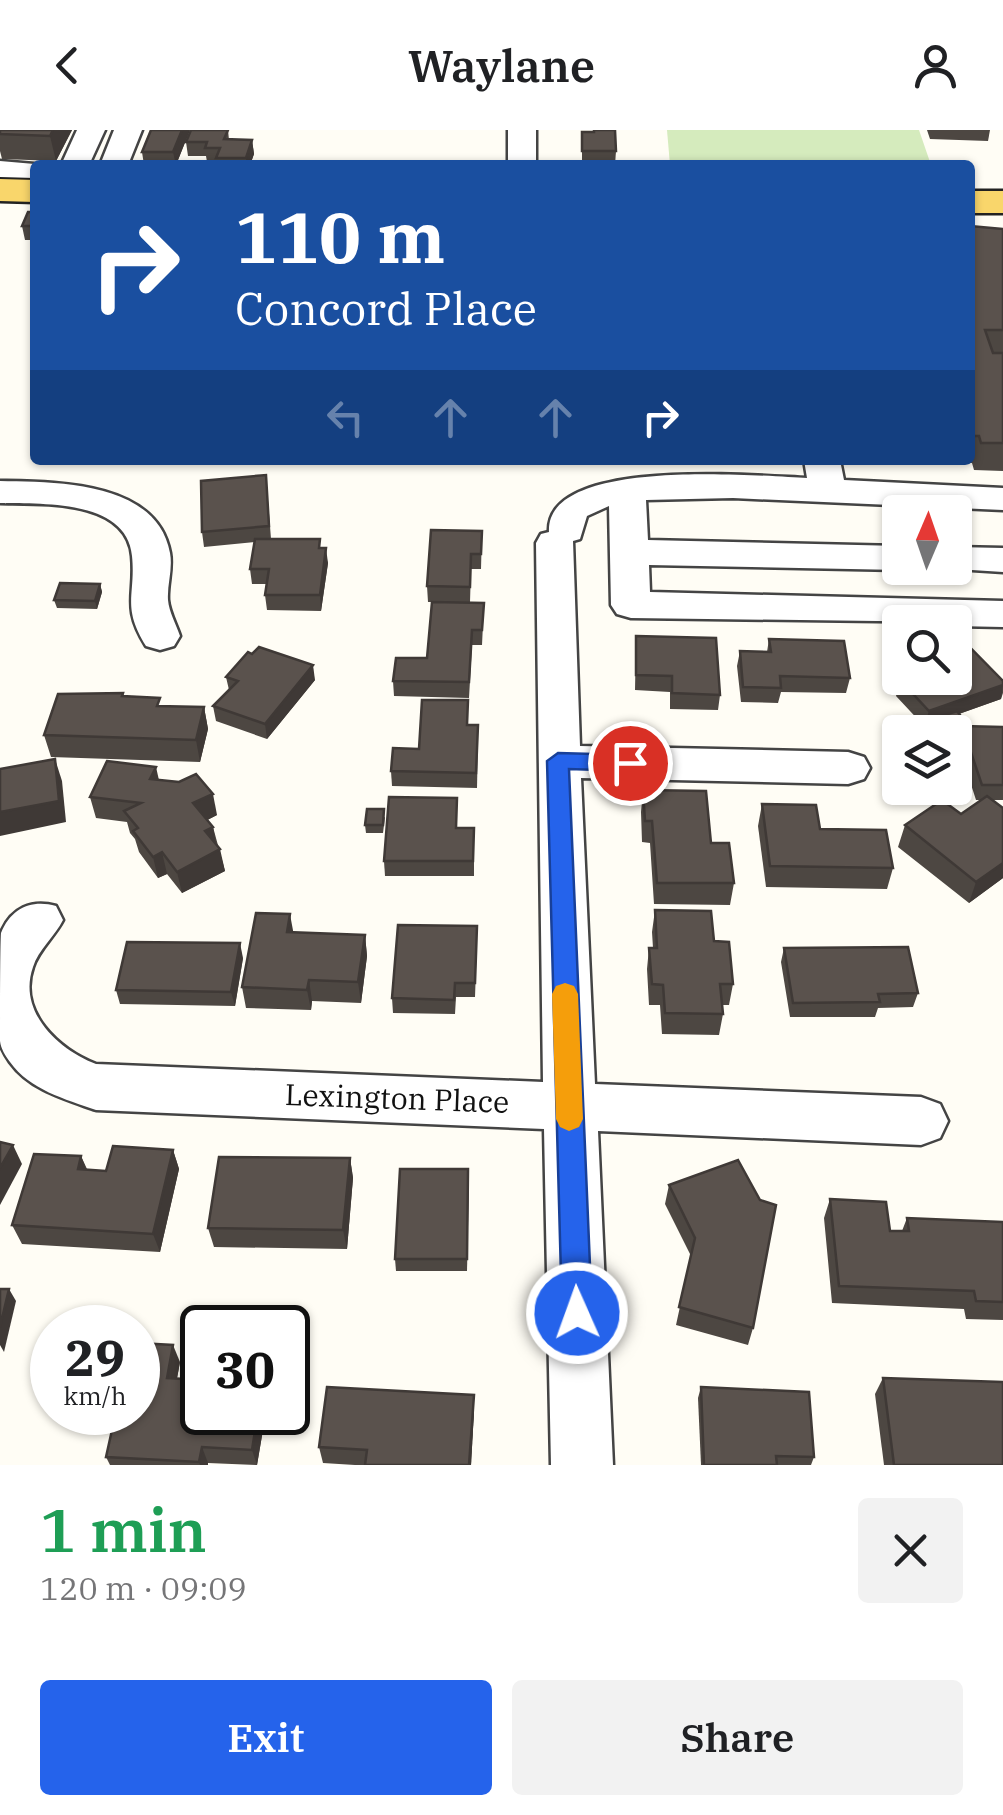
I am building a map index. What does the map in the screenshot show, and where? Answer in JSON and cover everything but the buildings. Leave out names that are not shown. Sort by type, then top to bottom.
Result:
[{"type":"main road","points":[[975,202],[1003,202]]},
{"type":"street","points":[[77,160],[91,130]]},
{"type":"street","points":[[116,160],[128,130]]},
{"type":"street","points":[[522,130],[522,160]]},
{"type":"street","points":[[582,1465],[558,761],[570,525],[585,465]]},
{"type":"street","points":[[570,525],[668,474],[824,475],[1003,499]]},
{"type":"street","points":[[0,492],[83,497],[106,504],[134,522],[151,549],[148,604],[160,636]]},
{"type":"street","points":[[627,492],[630,605],[1003,614]]},
{"type":"street","points":[[629,552],[882,558]]},
{"type":"street","points":[[972,559],[1003,560]]},
{"type":"street","points":[[558,761],[848,768]]},
{"type":"street","name":"Lexington Place","points":[[39,920],[10,960],[4,980],[16,1033],[38,1059],[67,1078],[114,1088],[921,1121]]},
{"type":"green space","points":[[667,130],[919,130],[929,160],[670,160]]},
{"type":"slow traffic","points":[[565,994],[569,1119]]},
{"type":"route","points":[[577,1313],[558,761],[630,763]]}]
